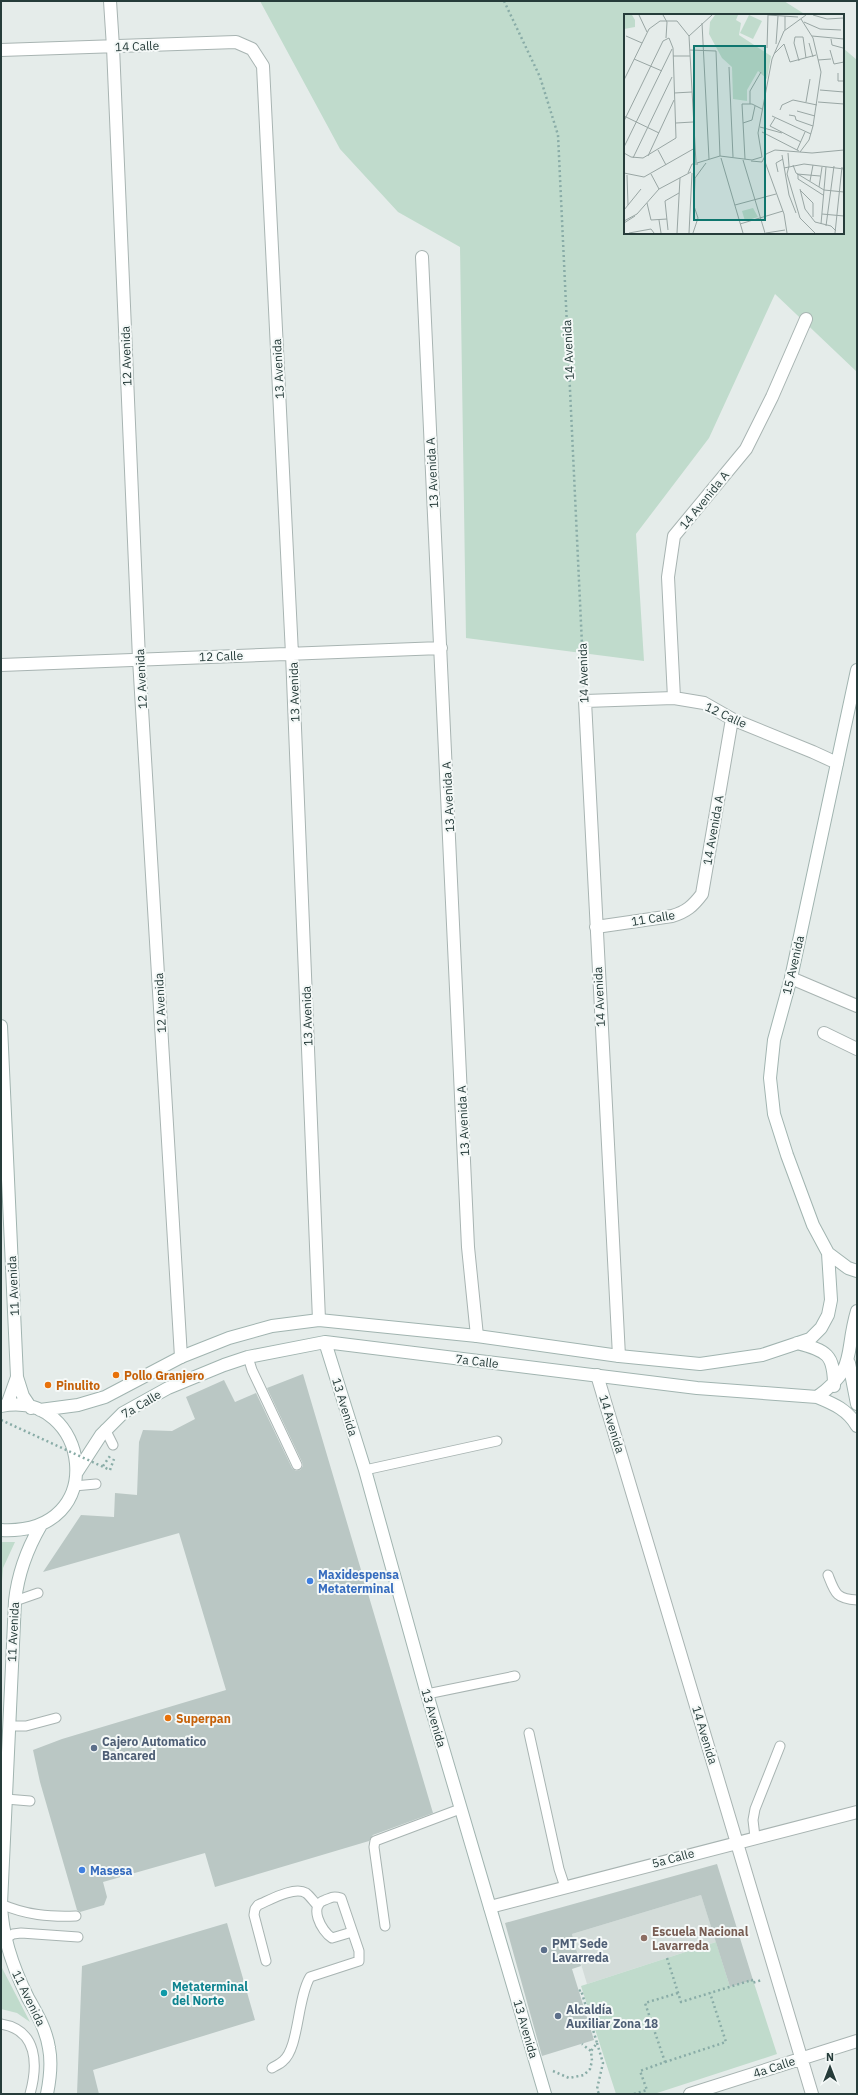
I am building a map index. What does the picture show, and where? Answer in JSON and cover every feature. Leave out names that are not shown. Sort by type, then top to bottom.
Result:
[{"type":"street","name":"12 Avenida","points":[[110,1],[139,659],[181,1357]]},
{"type":"street","name":"14 Calle","points":[[1,50],[236,42],[252,49],[263,66]]},
{"type":"street","name":"13 Avenida","points":[[263,66],[292,654],[319,1320]]},
{"type":"street","name":"13 Avenida A","points":[[422,257],[468,1247],[477,1336]]},
{"type":"street","name":"14 Avenida A","points":[[674,698],[668,577],[674,536],[746,449],[772,397],[806,319]]},
{"type":"street","name":"12 Calle","points":[[1,665],[441,648]]},
{"type":"street","name":"15 Avenida","points":[[828,1254],[805,1204],[787,1155],[774,1114],[770,1078],[774,1040],[791,978],[857,670]]},
{"type":"street","name":"12 Calle","points":[[585,701],[674,698],[704,703],[732,719],[837,763]]},
{"type":"street","name":"14 Avenida","points":[[585,701],[619,1356]]},
{"type":"street","name":"14 Avenida A","points":[[702,894],[732,719]]},
{"type":"street","name":"11 Calle","points":[[596,927],[677,915],[692,907],[702,894]]},
{"type":"street","points":[[791,978],[857,1006]]},
{"type":"street","name":"11 Avenida","points":[[1,1026],[6,1233],[17,1377],[23,1396],[35,1409]]},
{"type":"street","points":[[824,1032],[857,1050]]},
{"type":"street","name":"7a Calle","points":[[35,1409],[78,1405],[105,1397],[181,1357],[251,1331],[319,1320],[477,1336],[619,1356],[700,1364],[762,1355],[810,1338],[821,1328],[828,1315],[831,1300],[828,1254]]},
{"type":"street","points":[[828,1254],[848,1268],[857,1271]]},
{"type":"street","points":[[857,1311],[853,1325],[849,1363],[857,1404]]},
{"type":"street","name":"13 Avenida","points":[[325,1342],[365,1470],[460,1809],[545,2094]]},
{"type":"street","name":"7a Calle","points":[[77,1472],[105,1430],[123,1412],[168,1388],[224,1365],[248,1357],[325,1342],[734,1392],[817,1397]]},
{"type":"street","points":[[797,1343],[816,1348],[827,1356],[834,1368],[834,1386]]},
{"type":"street","points":[[817,1397],[834,1386],[842,1377],[849,1363]]},
{"type":"street","name":"14 Avenida","points":[[597,1375],[812,2094]]},
{"type":"street","name":"11 Avenida","points":[[4,1405],[17,1377]]},
{"type":"street","points":[[817,1397],[843,1410],[852,1417],[857,1426]]},
{"type":"street","points":[[1,1530],[20,1531],[41,1525],[57,1514],[69,1499],[77,1472],[75,1453],[68,1435],[56,1421],[35,1409],[18,1405],[4,1405]]},
{"type":"street","name":"11 Avenida","points":[[41,1525],[22,1564],[14,1601],[1,1923],[15,1970],[37,2013],[47,2037],[50,2050],[47,2094]]},
{"type":"street","name":"5a Calle","points":[[490,1906],[737,1841],[857,1812]]},
{"type":"street","name":"4a Calle","points":[[690,2094],[857,2040]]},
{"type":"lane","points":[[248,1357],[254,1376],[297,1465]]},
{"type":"lane","points":[[105,1430],[113,1445]]},
{"type":"lane","points":[[365,1470],[498,1441]]},
{"type":"lane","points":[[74,1486],[96,1484]]},
{"type":"lane","points":[[828,1575],[836,1594],[840,1598],[857,1600]]},
{"type":"lane","points":[[14,1601],[38,1593]]},
{"type":"lane","points":[[427,1694],[515,1676]]},
{"type":"lane","points":[[9,1726],[26,1726],[56,1718]]},
{"type":"lane","points":[[529,1733],[559,1869],[566,1887]]},
{"type":"lane","points":[[755,1837],[753,1820],[755,1810],[780,1746]]},
{"type":"lane","points":[[6,1799],[30,1801]]},
{"type":"lane","points":[[385,1926],[374,1847],[375,1841],[460,1809]]},
{"type":"lane","points":[[266,1961],[254,1915],[255,1909],[258,1905],[291,1892],[300,1891],[306,1894],[317,1905],[317,1912],[325,1933],[332,1938],[352,1932]]},
{"type":"lane","points":[[272,2068],[284,2061],[291,2050],[303,1993],[310,1977],[359,1961],[359,1951],[341,1898],[335,1896],[319,1902],[317,1905]]},
{"type":"lane","points":[[1,1904],[22,1912],[48,1917],[76,1916]]},
{"type":"lane","points":[[5,1939],[13,1934],[20,1933],[78,1937]]},
{"type":"lane","points":[[1,2024],[15,2028],[22,2033],[29,2041],[34,2052],[35,2066],[31,2094]]},
{"type":"lane","points":[[31,2094],[49,2082]]},
{"type":"path","name":"14 Avenida","points":[[504,1],[540,77],[558,135],[585,701]]},
{"type":"path","points":[[1,1420],[110,1470],[115,1459],[110,1456],[103,1466]]},
{"type":"path","points":[[666,1958],[681,2002],[752,1980],[752,1983],[762,1980]]},
{"type":"path","points":[[579,1991],[581,1990],[603,2063],[597,2089],[599,2094]]},
{"type":"path","points":[[665,2062],[645,2003],[678,1993]]},
{"type":"path","points":[[634,2094],[647,2090],[640,2071],[726,2042],[710,1993]]},
{"type":"path","points":[[550,2072],[555,2070],[569,2078],[584,2075],[590,2069],[592,2061],[591,2052],[597,2043]]},
{"type":"path","points":[[582,2044],[591,2052]]},
{"type":"shaded area","name":"Escuela Nacional Lavarreda","points":[[701,1895],[716,1942],[587,1984],[572,1934]]},
{"type":"green space","points":[[260,1],[784,1],[804,14],[624,14],[624,234],[844,234],[844,49],[857,60],[857,372],[775,294],[709,438],[636,534],[644,661],[466,638],[460,247],[398,212],[340,149]]},
{"type":"green space","points":[[1,1542],[15,1542],[3,1568],[1,1594]]},
{"type":"green space","points":[[716,1942],[730,1987],[753,1980],[777,2054],[654,2094],[616,2094],[581,1986]]},
{"type":"green space","points":[[1,1966],[30,2022],[17,2013],[1,2009]]},
{"type":"building","points":[[303,1374],[433,1813],[373,1835],[369,1841],[215,1887],[205,1853],[103,1882],[107,1897],[104,1905],[80,1912],[77,1910],[40,1782],[33,1750],[62,1739],[226,1690],[179,1533],[43,1572],[81,1515],[114,1517],[115,1493],[137,1495],[139,1442],[143,1430],[172,1431],[195,1419],[186,1397],[224,1380],[235,1402],[256,1393],[292,1468],[296,1471],[300,1470],[303,1466],[302,1462],[267,1388]]},
{"type":"building","points":[[717,1864],[753,1980],[730,1987],[701,1895],[572,1934],[581,1966],[572,1969],[594,2040],[542,2056],[505,1923]]},
{"type":"building","name":"Metaterminal del Norte","points":[[227,1923],[255,2020],[93,2070],[99,2094],[77,2094],[82,1966]]},
{"type":"place","name":"Pollo Granjero","points":[[116,1375]]},
{"type":"place","name":"Pinulito","points":[[48,1385]]},
{"type":"place","name":"Maxidespensa Metaterminal","points":[[310,1581]]},
{"type":"place","name":"Superpan","points":[[168,1718]]},
{"type":"place","name":"Cajero Automatico Bancared","points":[[94,1748]]},
{"type":"place","name":"Masesa","points":[[82,1870]]},
{"type":"place","name":"Escuela Nacional Lavarreda","points":[[644,1938]]},
{"type":"place","name":"PMT Sede Lavarreda","points":[[544,1950]]},
{"type":"place","name":"Metaterminal del Norte","points":[[164,1993]]},
{"type":"place","name":"Alcaldía Auxiliar Zona 18","points":[[558,2016]]}]
